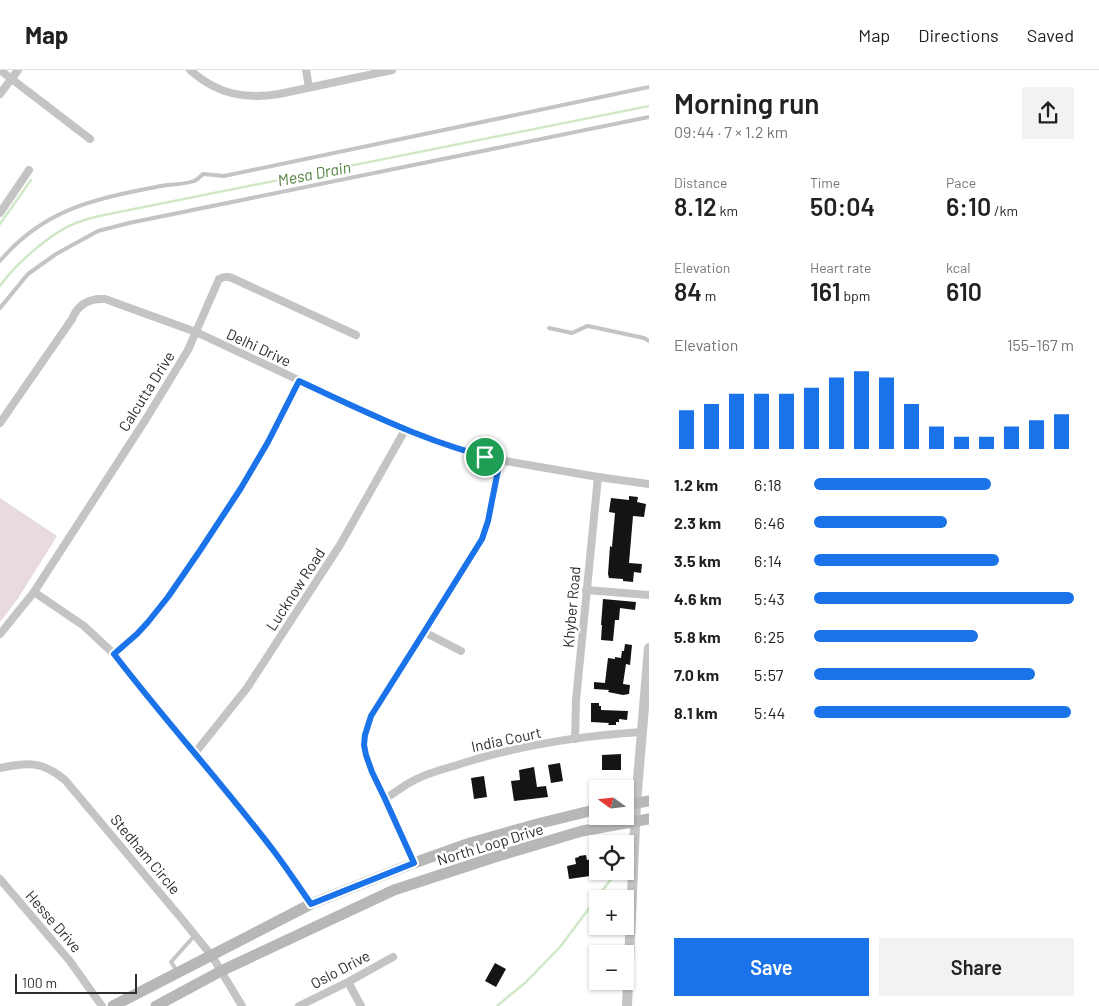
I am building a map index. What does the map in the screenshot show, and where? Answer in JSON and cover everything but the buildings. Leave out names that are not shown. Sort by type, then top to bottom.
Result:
[{"type":"main road","points":[[634,803],[649,801]]},
{"type":"main road","name":"North Loop Drive","points":[[113,1006],[311,904],[470,843],[541,822],[589,812]]},
{"type":"main road","name":"North Loop Drive","points":[[156,1006],[221,971],[394,890],[582,831],[649,819]]},
{"type":"street","points":[[0,70],[90,139]]},
{"type":"street","points":[[0,94],[18,70]]},
{"type":"street","points":[[190,70],[211,86],[247,96],[266,96],[392,70]]},
{"type":"street","points":[[306,70],[309,88]]},
{"type":"street","points":[[0,213],[29,170]]},
{"type":"street","name":"Calcutta Drive","points":[[0,634],[34,592],[146,419],[188,350],[217,282],[228,276],[356,335]]},
{"type":"street","name":"Delhi Drive","points":[[0,423],[78,308],[88,301],[105,299],[196,332],[404,430],[443,444],[500,460],[649,484]]},
{"type":"street","points":[[114,654],[137,634],[168,597],[241,488],[268,442],[299,381]]},
{"type":"street","name":"Lucknow Road","points":[[195,753],[248,688],[334,554],[404,430]]},
{"type":"street","points":[[414,863],[372,772],[364,745],[365,735],[371,716],[482,539],[488,521],[500,460]]},
{"type":"street","name":"Khyber Road","points":[[575,739],[576,700],[598,477]]},
{"type":"street","points":[[586,590],[649,595]]},
{"type":"street","points":[[34,592],[84,626],[114,654],[276,854],[311,904]]},
{"type":"street","points":[[424,632],[461,650]]},
{"type":"street","points":[[634,780],[641,732],[649,648]]},
{"type":"street","name":"India Court","points":[[385,799],[412,781],[497,753],[608,734],[641,732]]},
{"type":"street","name":"Stedham Circle","points":[[0,768],[18,764],[38,765],[48,768],[65,780],[212,956],[242,1006]]},
{"type":"street","points":[[627,1006],[634,818]]},
{"type":"street","name":"Hesse Drive","points":[[0,879],[69,960],[102,1006]]},
{"type":"street","name":"Oslo Drive","points":[[299,1006],[393,957]]},
{"type":"street","points":[[348,982],[361,1006]]},
{"type":"lane","points":[[0,261],[11,248],[32,230],[61,212],[86,202],[154,187],[196,181],[203,174],[224,176],[649,87]]},
{"type":"lane","points":[[0,308],[28,274],[56,254],[98,231],[129,223],[649,117]]},
{"type":"lane","points":[[549,328],[572,333],[588,326],[644,338],[649,341]]},
{"type":"lane","points":[[178,973],[171,962],[195,935]]},
{"type":"shaded area","points":[[0,498],[57,536],[17,600],[0,622]]},
{"type":"waterway","name":"Mesa Drain","points":[[0,286],[15,268],[45,241],[66,227],[99,216],[649,106]]},
{"type":"waterway","points":[[0,224],[31,180]]},
{"type":"waterway","points":[[497,1006],[526,982],[560,947],[610,880]]},
{"type":"route","points":[[299,381],[404,430],[485,457],[500,460],[486,530],[479,545],[371,716],[365,735],[364,745],[372,772],[414,863],[311,904],[276,854],[114,654],[148,622],[201,549],[241,488],[268,442],[299,381]]}]
